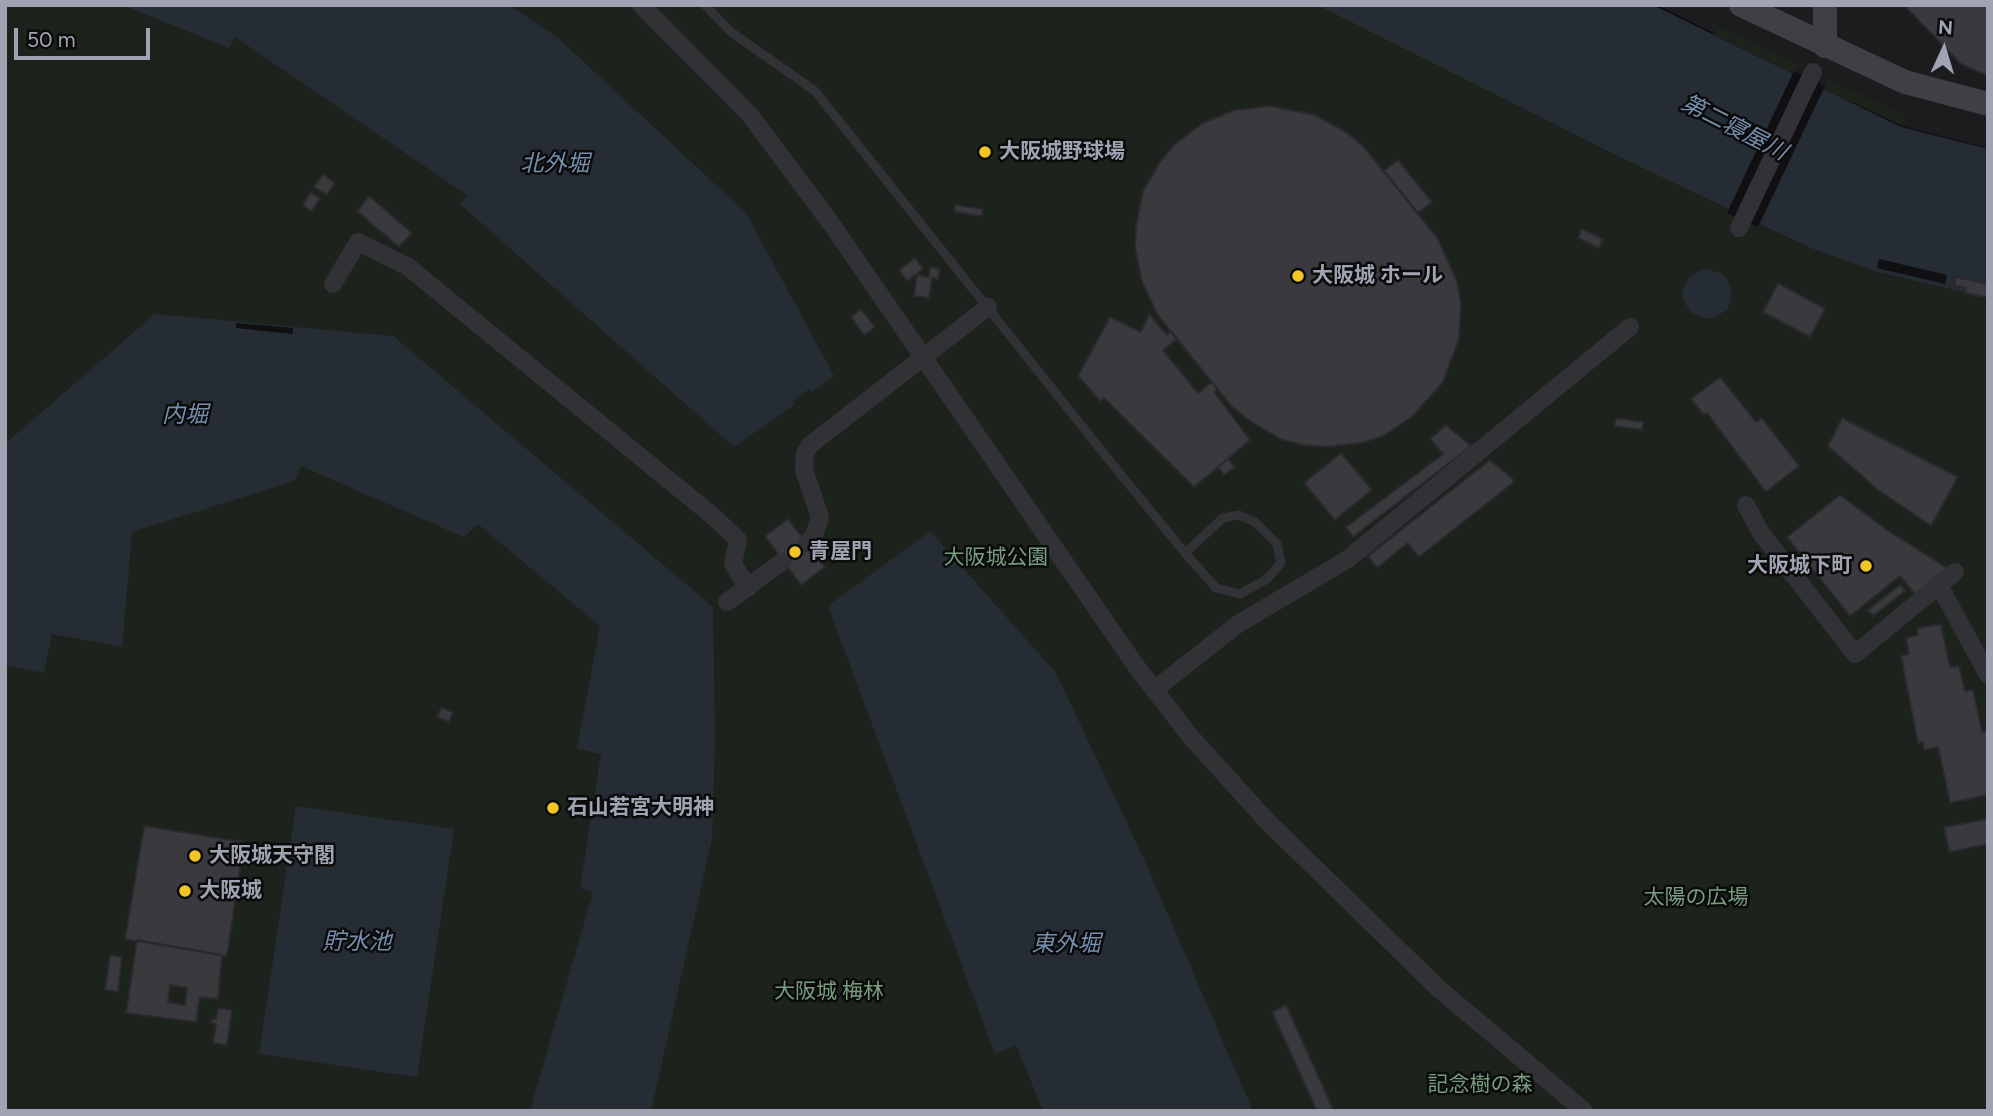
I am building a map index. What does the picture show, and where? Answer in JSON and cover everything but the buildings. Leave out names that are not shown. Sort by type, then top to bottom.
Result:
[{"type":"street","points":[[641,5],[750,115],[830,222],[1154,690],[1190,736],[1267,821],[1438,988],[1584,1111]]},
{"type":"street","points":[[1741,5],[1905,82],[1988,103]]},
{"type":"street","points":[[1825,5],[1825,46]]},
{"type":"street","points":[[1739,228],[1813,72]]},
{"type":"street","points":[[333,284],[358,242],[407,266],[714,517],[737,540],[733,564],[748,588]]},
{"type":"street","points":[[807,543],[814,536],[820,517],[804,470],[805,453],[810,445],[922,355],[988,307]]},
{"type":"street","points":[[1154,690],[1238,624],[1349,559],[1630,327]]},
{"type":"street","points":[[1746,505],[1760,533],[1855,654],[1955,572]]},
{"type":"street","points":[[727,602],[783,561]]},
{"type":"street","points":[[1940,587],[1988,675]]},
{"type":"lane","points":[[705,5],[731,32],[815,91],[1185,553],[1216,588],[1240,594],[1268,579],[1281,563],[1276,544],[1255,522],[1239,515],[1223,518],[1185,553]]},
{"type":"shaded area","points":[[1657,5],[1988,5],[1988,148],[1902,126]]},
{"type":"green space","name":"大阪城公園","points":[[5,5],[1317,5],[1615,155],[1810,248],[1877,272],[1988,298],[1988,1111],[5,1111]]},
{"type":"green space","points":[[1712,23],[1798,64],[1793,74],[1715,35]]},
{"type":"green space","points":[[1828,80],[1904,114],[1901,125],[1824,89]]},
{"type":"water","name":"北外堀","points":[[123,5],[509,5],[558,38],[746,213],[834,376],[812,392],[809,389],[793,401],[795,404],[734,447],[460,204],[467,195],[235,37],[229,48]]},
{"type":"water","name":"第二寝屋川","points":[[1317,5],[1653,5],[1901,127],[1988,149],[1988,298],[1877,272],[1810,248],[1615,155]]},
{"type":"water","points":[[1704,269],[1720,273],[1727,278],[1732,293],[1728,309],[1714,318],[1706,319],[1691,313],[1683,299],[1682,291],[1690,276]]},
{"type":"water","name":"内堀","points":[[155,314],[393,336],[713,607],[715,741],[712,839],[651,1111],[530,1111],[593,892],[580,888],[601,754],[577,749],[600,626],[478,524],[464,537],[301,466],[294,481],[132,532],[122,647],[52,634],[44,673],[5,665],[5,444]]},
{"type":"water","name":"東外堀","points":[[930,531],[1056,673],[1143,857],[1253,1111],[1043,1111],[1016,1045],[995,1054],[828,606]]},
{"type":"water","name":"貯水池","points":[[296,806],[454,829],[417,1077],[259,1054]]},
{"type":"pier","points":[[1794,71],[1825,86],[1758,227],[1727,213]]},
{"type":"pier","points":[[1879,259],[1947,275],[1945,284],[1877,268]]},
{"type":"pier","points":[[236,323],[293,328],[293,334],[236,328]]},
{"type":"place","name":"大阪城野球場","points":[[985,152]]},
{"type":"place","name":"大阪城 ホール","points":[[1298,276]]},
{"type":"place","name":"青屋門","points":[[795,552]]},
{"type":"place","name":"大阪城下町","points":[[1866,566]]},
{"type":"place","name":"石山若宮大明神","points":[[553,808]]},
{"type":"place","name":"大阪城天守閣","points":[[195,856]]},
{"type":"place","name":"大阪城","points":[[185,891]]},
{"type":"park label","name":"太陽の広場","points":[[1696,898]]},
{"type":"park label","name":"大阪城 梅林","points":[[829,992]]},
{"type":"park label","name":"記念樹の森","points":[[1480,1085]]}]
